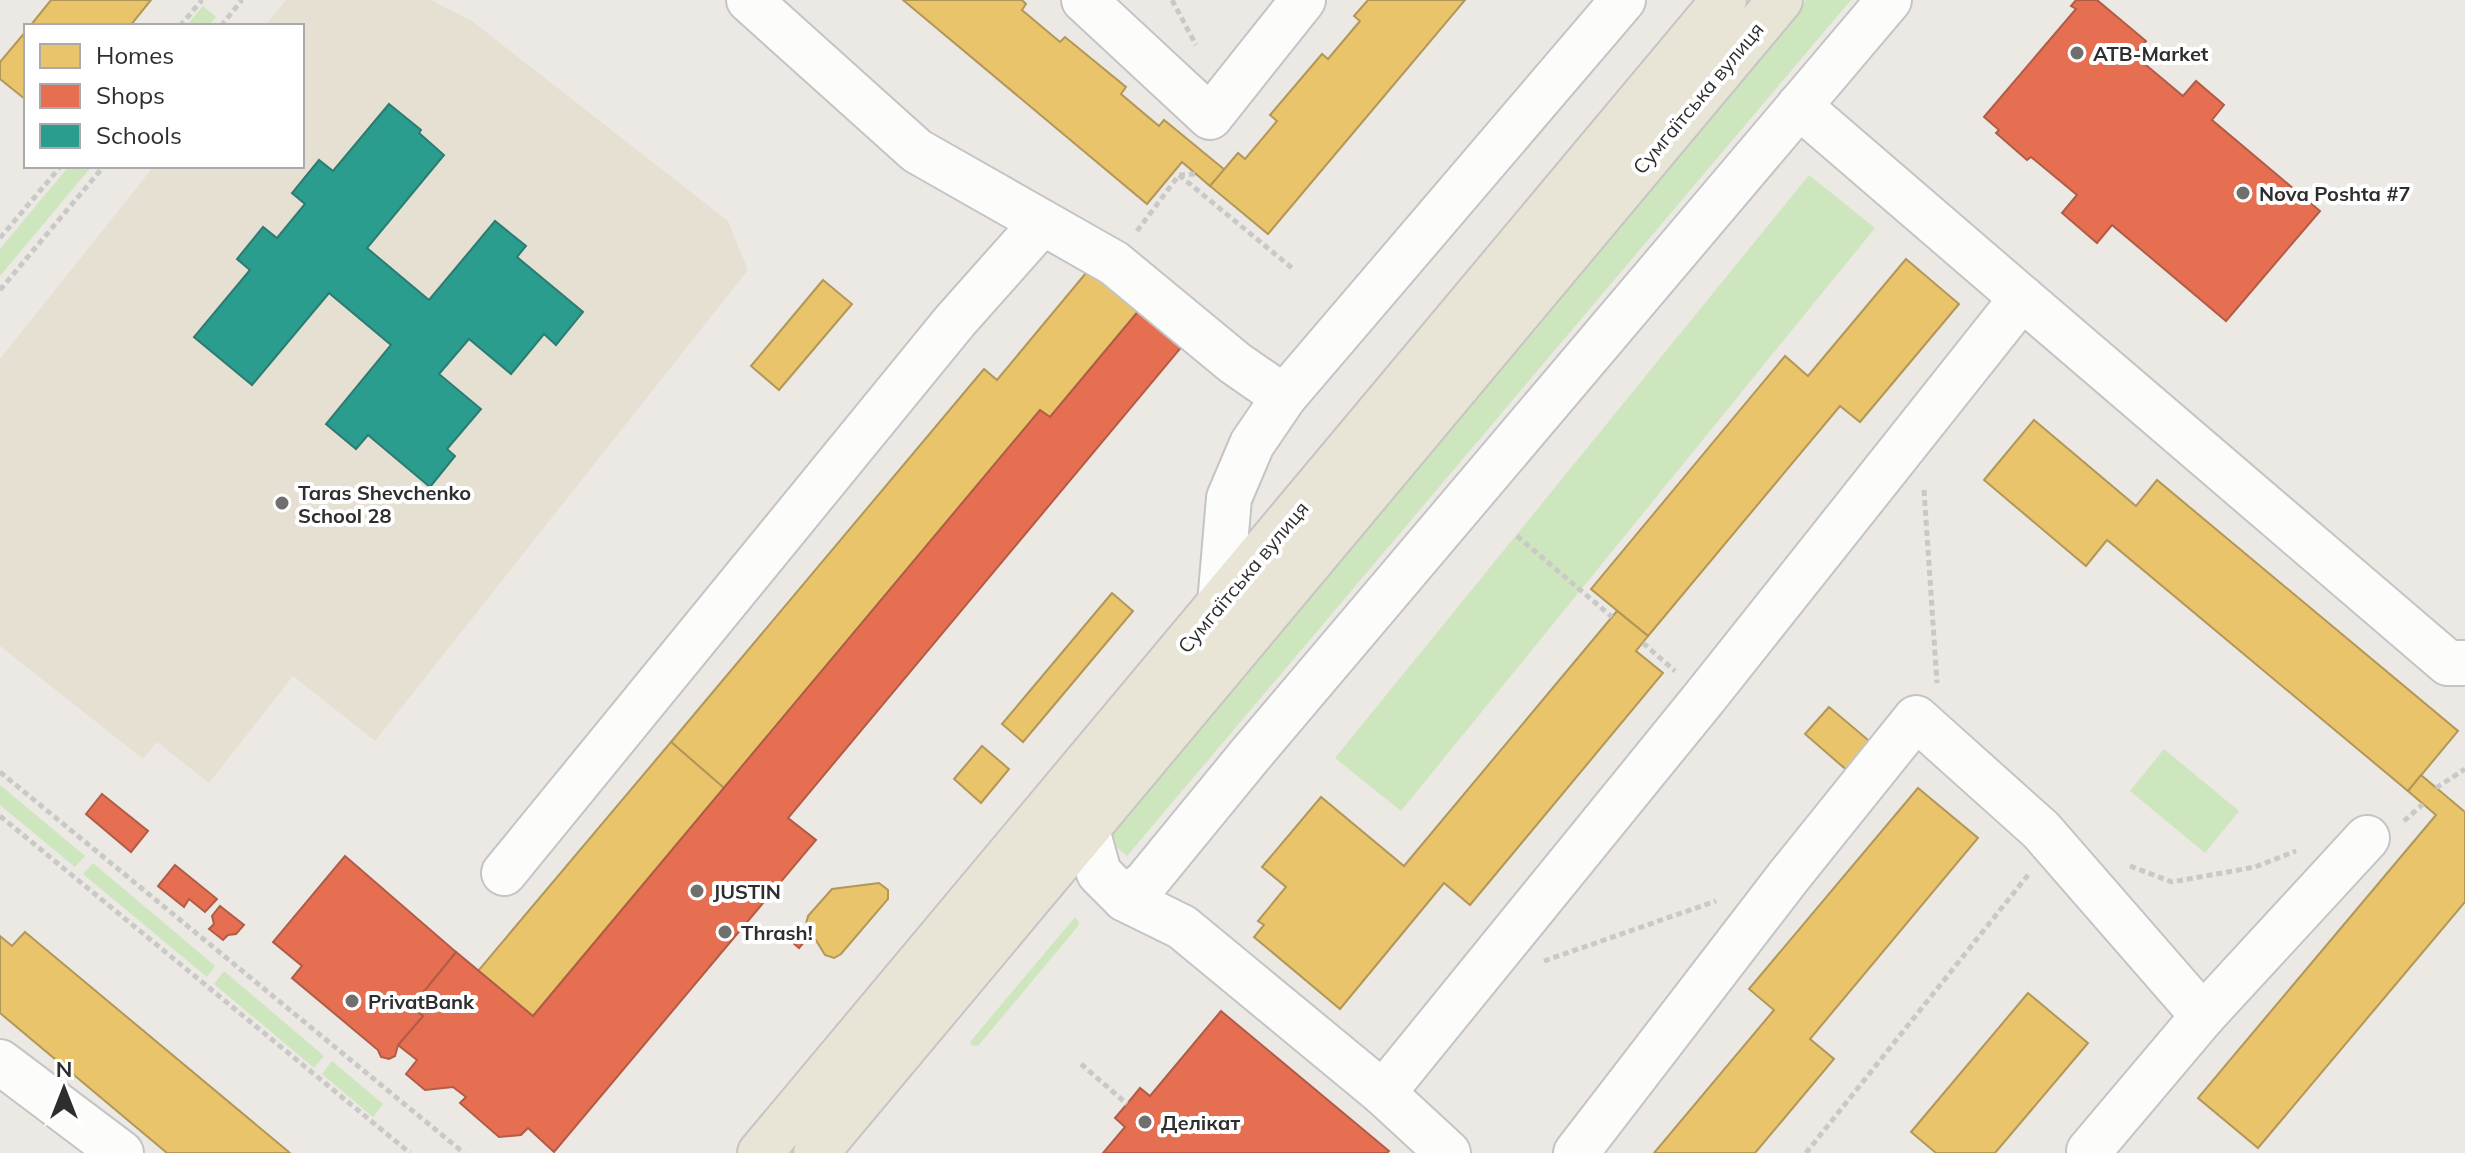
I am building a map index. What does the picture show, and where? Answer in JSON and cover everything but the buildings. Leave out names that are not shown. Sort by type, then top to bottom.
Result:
[{"type":"main road","name":"Сумгаїтська вулиця","points":[[760,1153],[1724,0]]},
{"type":"main road","name":"Сумгаїтська вулиця","points":[[816,1153],[1780,0]]},
{"type":"lane","points":[[749,0],[917,151],[1114,263],[1235,363],[1284,397]]},
{"type":"lane","points":[[1084,0],[1210,117],[1303,0]]},
{"type":"lane","points":[[1220,604],[1229,498],[1252,444],[1284,397],[1623,0]]},
{"type":"lane","points":[[1125,899],[1146,882],[1889,0]]},
{"type":"lane","points":[[1799,106],[2448,663],[2465,663]]},
{"type":"lane","points":[[504,873],[955,321],[1042,223]]},
{"type":"lane","points":[[1383,1093],[1705,697],[2022,298]]},
{"type":"lane","points":[[1576,1153],[1789,876],[1916,718],[2041,830],[2203,1016]]},
{"type":"lane","points":[[1087,830],[1099,873],[1125,899],[1182,927],[1383,1093],[1448,1153]]},
{"type":"lane","points":[[2092,1153],[2089,1151],[2203,1016],[2367,838]]},
{"type":"lane","points":[[0,1062],[121,1153]]},
{"type":"path","points":[[182,24],[202,0]]},
{"type":"path","points":[[223,24],[242,0]]},
{"type":"path","points":[[1172,0],[1196,44],[1240,79]]},
{"type":"path","points":[[0,238],[59,168]]},
{"type":"path","points":[[0,290],[102,168]]},
{"type":"path","points":[[1179,175],[1196,174]]},
{"type":"path","points":[[1114,263],[1179,175]]},
{"type":"path","points":[[1179,175],[1292,268]]},
{"type":"path","points":[[1924,488],[1938,693]]},
{"type":"path","points":[[1517,536],[1612,617]]},
{"type":"path","points":[[2436,788],[2465,769]]},
{"type":"path","points":[[0,772],[464,1153]]},
{"type":"path","points":[[0,816],[410,1153]]},
{"type":"path","points":[[1533,965],[1729,897]]},
{"type":"path","points":[[1081,1064],[1127,1104]]},
{"type":"shaded area","name":"Taras Shevchenko School 28","points":[[286,0],[431,0],[472,21],[728,221],[748,270],[375,741],[293,676],[209,783],[157,742],[143,759],[0,646],[0,359],[152,168],[304,168],[304,24],[267,24]]},
{"type":"green space","points":[[1806,0],[1851,0],[1127,856],[1100,833]]},
{"type":"green space","points":[[203,6],[216,17],[210,24],[188,24]]},
{"type":"green space","points":[[67,168],[90,168],[0,276],[0,249]]},
{"type":"green space","points":[[1809,175],[1875,228],[1401,811],[1335,758]]},
{"type":"green space","points":[[2164,749],[2239,811],[2205,853],[2130,791]]},
{"type":"green space","points":[[0,785],[85,856],[75,867],[0,805]]},
{"type":"green space","points":[[93,863],[215,966],[207,977],[83,874]]},
{"type":"green space","points":[[1075,917],[1078,926],[978,1046],[971,1045],[970,1042]]},
{"type":"green space","points":[[224,971],[324,1056],[314,1068],[214,984]]},
{"type":"green space","points":[[332,1061],[383,1104],[373,1117],[322,1074]]},
{"type":"place","name":"ATB-Market","points":[[2077,53]]},
{"type":"place","name":"Nova Poshta #7","points":[[2243,193]]},
{"type":"place","name":"Taras Shevchenko School 28","points":[[282,503]]},
{"type":"place","name":"JUSTIN","points":[[697,891]]},
{"type":"place","name":"Thrash!","points":[[725,932]]},
{"type":"place","name":"PrivatBank","points":[[352,1001]]},
{"type":"place","name":"Делікат","points":[[1145,1122]]}]
